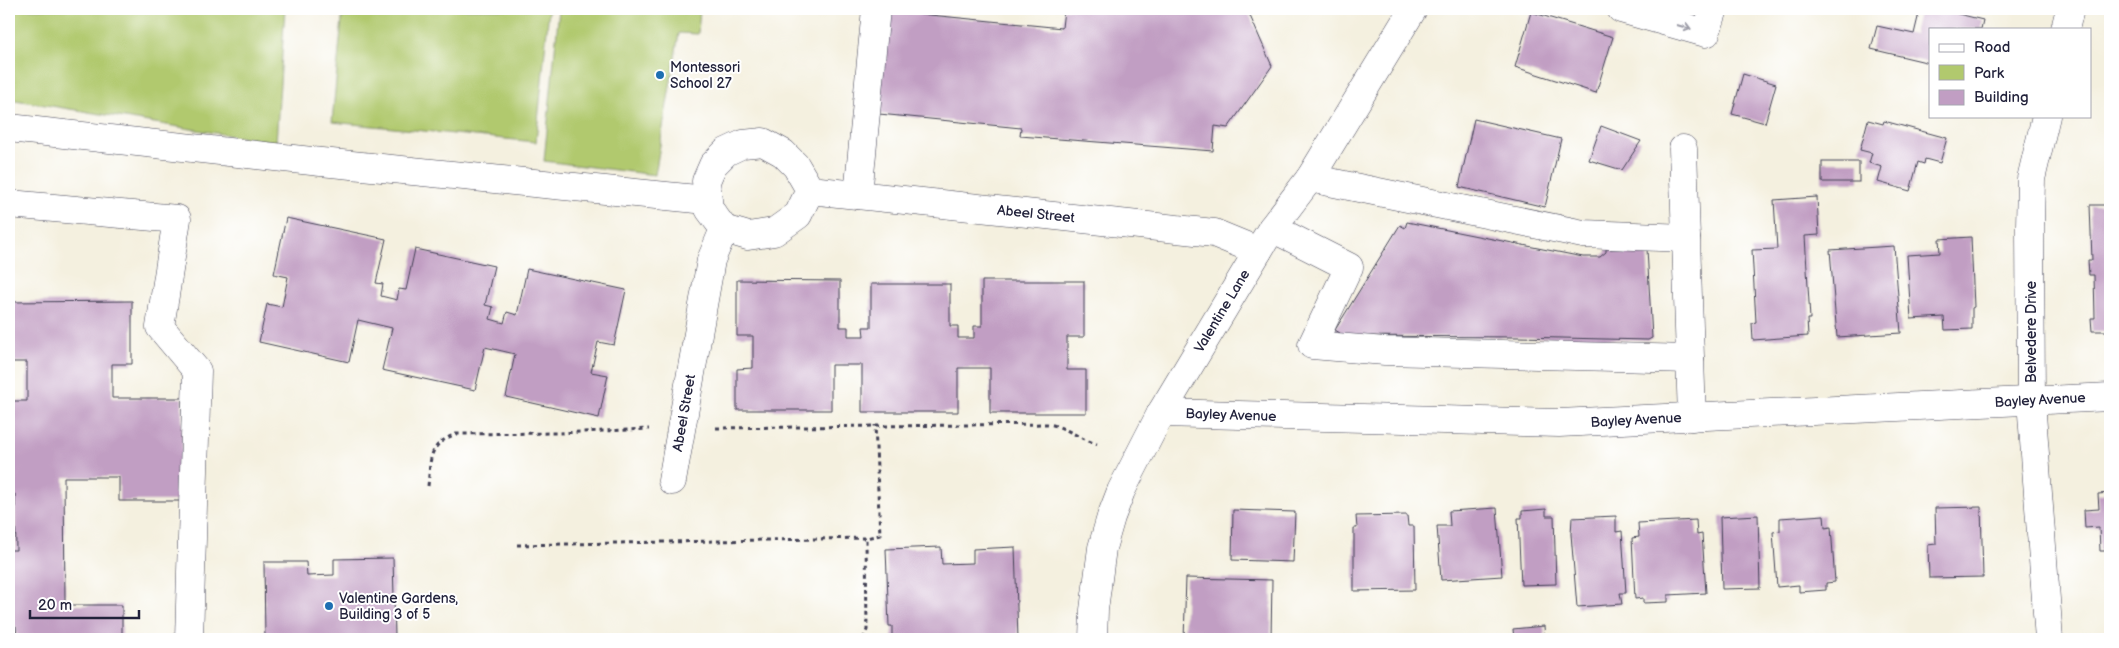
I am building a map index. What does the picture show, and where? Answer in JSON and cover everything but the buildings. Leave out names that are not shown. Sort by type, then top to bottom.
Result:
[{"type":"street","points":[[858,195],[876,9]]},
{"type":"street","name":"Valentine Lane","points":[[1092,639],[1102,548],[1111,516],[1121,491],[1161,413],[1258,251],[1272,228],[1310,178],[1413,9]]},
{"type":"street","points":[[1620,9],[1706,33],[1714,9]]},
{"type":"street","points":[[2065,28],[2070,9]]},
{"type":"street","name":"Belvedere Drive","points":[[2046,118],[2032,179],[2030,227],[2031,401],[2048,639]]},
{"type":"street","points":[[9,128],[301,160],[707,200]]},
{"type":"street","points":[[762,142],[783,153],[796,166],[810,190],[798,215],[774,232],[748,236],[724,229],[709,209],[706,181],[713,165],[726,152],[743,144],[762,142]]},
{"type":"street","points":[[1683,149],[1692,417]]},
{"type":"street","points":[[1310,178],[1583,234],[1686,238]]},
{"type":"street","name":"Abeel Street","points":[[810,190],[1214,233],[1258,251]]},
{"type":"street","points":[[9,204],[177,219],[160,327],[197,371],[189,639]]},
{"type":"street","points":[[1272,228],[1350,267],[1312,345],[1385,351],[1690,359]]},
{"type":"street","name":"Abeel Street","points":[[672,481],[711,260],[724,229]]},
{"type":"street","name":"Bayley Avenue","points":[[1161,413],[1559,423],[2110,397]]},
{"type":"path","points":[[428,486],[434,446],[444,438],[456,434],[559,433],[682,428],[1047,424],[1057,426],[1085,441],[1097,444]]},
{"type":"path","points":[[517,545],[866,538],[880,535],[875,425]]},
{"type":"path","points":[[863,639],[867,630],[866,538]]},
{"type":"green space","points":[[9,9],[285,9],[276,143],[9,99]]},
{"type":"green space","points":[[343,9],[549,9],[536,142],[332,122]]},
{"type":"green space","points":[[559,9],[700,9],[698,34],[679,33],[655,175],[544,161]]},
{"type":"place","name":"Montessori School 27","points":[[660,75]]},
{"type":"place","name":"Valentine Gardens, Building 3 of 5","points":[[329,606]]}]
